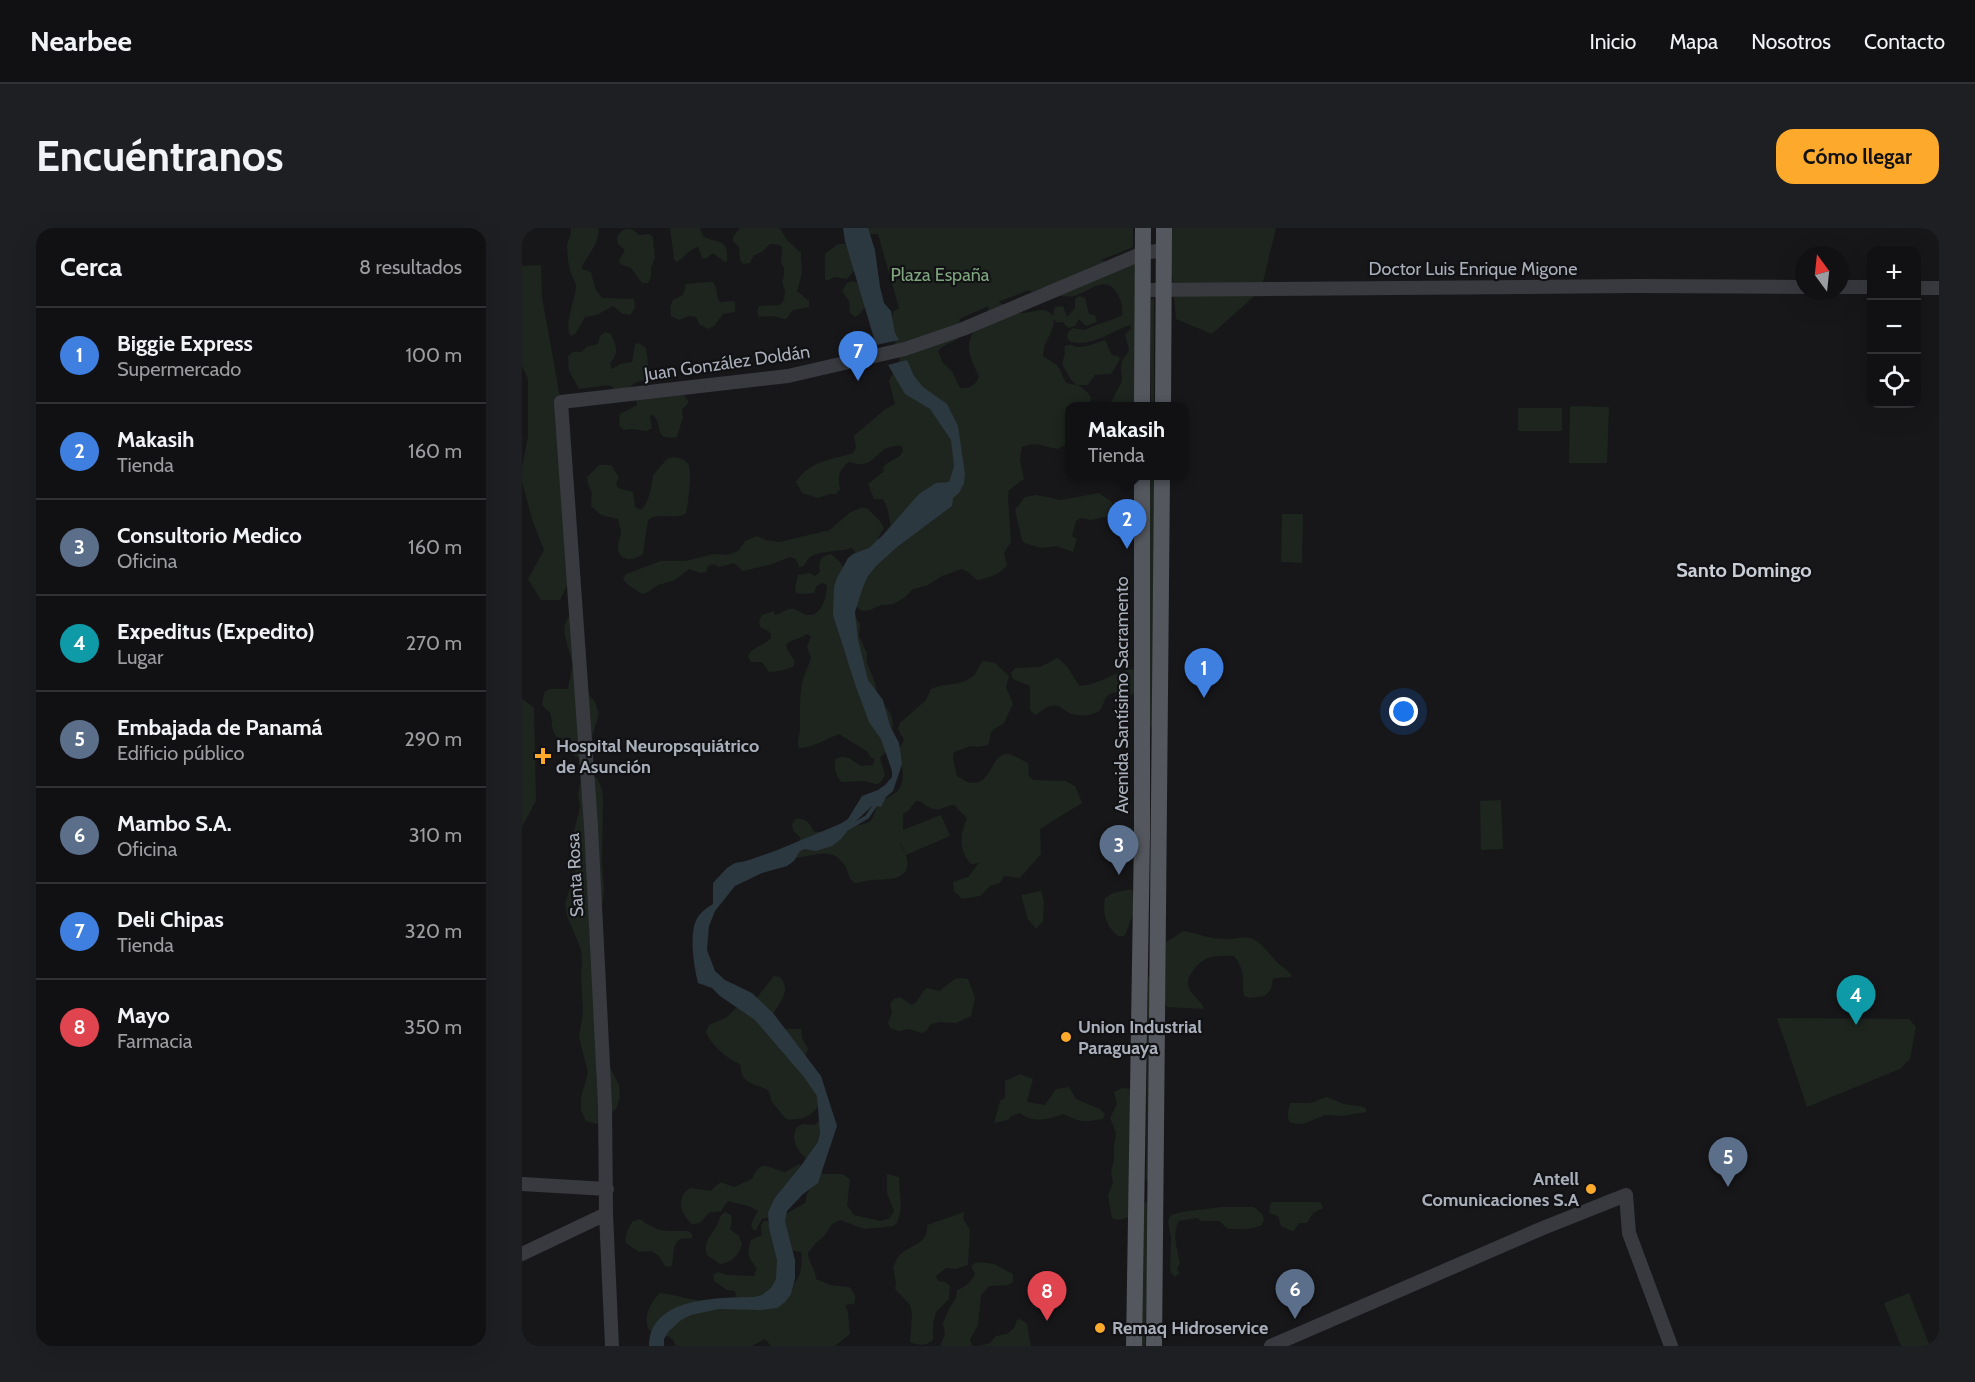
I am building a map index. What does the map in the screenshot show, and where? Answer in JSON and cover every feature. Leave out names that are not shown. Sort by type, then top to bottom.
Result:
[{"type":"main road","points":[[1142,402],[1143,228]]},
{"type":"main road","points":[[1163,402],[1164,228]]},
{"type":"main road","name":"Avenida Santísimo Sacramento","points":[[1134,1346],[1142,836],[1142,480]]},
{"type":"main road","name":"Avenida Santísimo Sacramento","points":[[1154,1346],[1162,480]]},
{"type":"main road","points":[[1139,977],[1157,974]]},
{"type":"street","name":"Juan González Doldán","points":[[561,402],[788,376],[905,349],[963,329],[1143,253],[1164,250]]},
{"type":"street","name":"Doctor Luis Enrique Migone","points":[[1143,290],[1795,287]]},
{"type":"street","points":[[1849,287],[1867,287]]},
{"type":"street","points":[[1921,288],[1939,288]]},
{"type":"street","name":"Santa Rosa","points":[[561,402],[591,826],[605,1105],[606,1214],[612,1346]]},
{"type":"street","points":[[522,1184],[607,1189]]},
{"type":"street","points":[[1271,1346],[1543,1228],[1626,1195],[1629,1233],[1671,1346]]},
{"type":"street","points":[[522,1254],[606,1214]]},
{"type":"green space","points":[[571,228],[598,228],[598,238],[582,269],[591,272],[595,288],[602,298],[634,299],[635,308],[630,315],[623,314],[613,306],[597,315],[585,317],[576,333],[571,336],[568,326],[576,287],[569,268],[567,253]]},
{"type":"green space","points":[[670,228],[700,228],[703,236],[724,244],[727,261],[725,262],[713,253],[706,259],[702,258],[698,247],[676,262]]},
{"type":"green space","points":[[740,228],[780,228],[787,240],[801,253],[802,273],[797,291],[809,301],[809,307],[793,310],[786,319],[772,316],[759,317],[757,311],[759,306],[780,305],[784,300],[782,247],[770,244],[762,252],[754,255],[750,263],[743,264],[739,247],[733,241],[733,237]]},
{"type":"green space","name":"Plaza España","points":[[850,228],[1133,228],[1133,247],[1101,260],[1115,265],[1136,262],[1139,402],[1109,402],[1121,383],[1121,365],[1129,350],[1125,335],[1131,328],[1130,325],[1087,342],[1071,342],[1067,338],[1068,332],[1073,328],[1085,330],[1122,315],[1120,300],[1111,287],[1096,286],[1074,296],[1057,295],[1041,288],[1032,292],[1029,290],[998,302],[1019,313],[1042,310],[1053,316],[1055,307],[1063,306],[1067,317],[1075,308],[1075,299],[1079,296],[1085,298],[1089,314],[1095,315],[1097,322],[1086,326],[1079,319],[1075,326],[1068,328],[1063,322],[1057,323],[1054,319],[1043,351],[1043,356],[1058,366],[1066,383],[1077,385],[1071,380],[1062,364],[1066,346],[1083,347],[1105,340],[1112,355],[1120,359],[1111,374],[1095,375],[1088,385],[1078,385],[1088,393],[1091,398],[1090,402],[1065,402],[1065,445],[1057,449],[1036,444],[1022,447],[1020,460],[1024,479],[1009,490],[1011,542],[1004,553],[1007,565],[1002,571],[977,580],[962,569],[942,576],[926,586],[913,589],[893,604],[862,611],[857,607],[855,601],[891,527],[883,499],[874,499],[868,484],[883,472],[884,466],[900,456],[903,451],[902,446],[886,449],[866,463],[849,462],[841,471],[840,489],[836,494],[818,498],[802,493],[796,482],[814,465],[853,453],[856,448],[854,436],[884,410],[895,404],[889,381],[900,359],[892,330],[893,312],[899,308],[878,234],[854,234]],"holes":[[[989,306],[990,322],[974,332],[969,343],[970,355],[979,377],[971,386],[960,388],[952,371],[943,363],[938,351],[958,339],[962,328],[959,319]]]},
{"type":"green space","points":[[1169,228],[1276,228],[1261,290],[1212,334],[1176,319]]},
{"type":"green space","points":[[626,229],[632,229],[639,235],[649,234],[653,237],[655,259],[648,283],[642,283],[631,268],[620,264],[619,261],[625,250],[618,244],[617,237]]},
{"type":"green space","points":[[854,240],[856,268],[847,279],[834,277],[825,280],[825,254],[838,244],[846,244]]},
{"type":"green space","points":[[541,265],[542,297],[566,431],[577,564],[560,600],[541,600],[528,579],[544,550],[533,522],[522,482],[522,468],[528,436],[528,379],[522,366],[522,266]]},
{"type":"green space","points":[[852,281],[862,284],[869,307],[863,309],[855,317],[850,313],[849,301],[842,291],[847,283]]},
{"type":"green space","points":[[713,282],[718,300],[733,301],[735,312],[723,314],[709,329],[700,325],[696,317],[689,316],[679,320],[671,316],[670,307],[673,300],[683,295],[686,284]]},
{"type":"green space","points":[[1154,298],[1154,402],[1151,402],[1151,300]]},
{"type":"green space","points":[[605,332],[611,334],[616,346],[615,356],[610,363],[612,369],[620,364],[632,362],[635,344],[638,343],[646,348],[649,371],[647,379],[619,392],[609,385],[579,389],[569,371],[568,356],[573,352],[582,352],[586,347],[598,344],[600,336]]},
{"type":"green space","points":[[683,394],[689,402],[682,410],[683,417],[677,437],[664,437],[653,415],[650,416],[652,428],[647,431],[624,430],[619,426],[620,414],[637,405],[636,396]]},
{"type":"green space","points":[[1570,406],[1609,407],[1607,463],[1569,463]]},
{"type":"green space","points":[[1518,408],[1562,408],[1562,431],[1518,431]]},
{"type":"green space","points":[[674,457],[687,462],[690,469],[686,513],[677,516],[652,517],[648,520],[643,554],[632,559],[622,557],[618,549],[621,534],[618,519],[601,515],[591,506],[592,493],[587,477],[599,465],[611,465],[619,477],[616,483],[618,488],[633,492],[635,507],[641,510],[648,499],[653,475],[667,459]]},
{"type":"green space","points":[[1150,480],[1154,480],[1152,726],[1150,728]]},
{"type":"green space","points":[[1099,493],[1112,502],[1109,516],[1091,520],[1081,518],[1076,521],[1072,536],[1077,539],[1073,552],[1056,546],[1041,548],[1024,543],[1022,540],[1015,510],[1025,497],[1036,495],[1061,500]]},
{"type":"green space","points":[[860,508],[867,508],[884,528],[878,538],[879,542],[857,556],[852,548],[813,555],[802,567],[799,567],[796,559],[790,557],[743,571],[734,563],[719,567],[714,564],[708,566],[706,572],[700,573],[689,569],[675,580],[658,585],[642,594],[623,579],[626,574],[661,561],[685,561],[714,554],[727,555],[738,551],[745,541],[757,536],[779,542],[830,530],[849,513]]},
{"type":"green space","points":[[1282,514],[1303,514],[1302,563],[1281,562]]},
{"type":"green space","points":[[831,554],[840,562],[847,574],[850,609],[860,624],[859,636],[867,653],[876,697],[888,710],[892,719],[892,745],[880,758],[885,775],[878,784],[840,780],[835,767],[835,760],[838,758],[848,758],[861,766],[873,765],[874,759],[868,752],[839,734],[814,745],[799,748],[802,682],[811,658],[807,647],[811,636],[806,634],[786,645],[795,661],[793,667],[769,672],[762,662],[751,662],[748,656],[771,638],[770,632],[760,627],[759,621],[762,615],[774,611],[775,615],[792,609],[808,615],[820,609],[825,600],[827,585],[821,583],[816,587],[814,593],[802,594],[796,593],[795,587],[798,575],[810,573],[815,576],[820,572],[821,560],[824,556]]},
{"type":"green space","points":[[572,614],[582,625],[587,692],[595,702],[599,714],[592,737],[594,749],[592,754],[580,758],[574,756],[571,738],[559,740],[556,736],[550,713],[542,705],[544,693],[549,689],[568,689],[572,665],[565,625]]},
{"type":"green space","points":[[1057,658],[1067,667],[1080,686],[1133,669],[1137,673],[1138,691],[1130,695],[1112,693],[1106,697],[1098,711],[1090,715],[1072,714],[1054,705],[1035,715],[1030,710],[1030,686],[1013,679],[1011,673],[1015,668],[1040,667]]},
{"type":"green space","points":[[983,661],[995,663],[1009,676],[1006,687],[1013,704],[1004,723],[991,733],[988,745],[971,746],[954,752],[957,776],[968,782],[976,783],[983,780],[1000,756],[1008,754],[1028,763],[1029,776],[1033,780],[1066,781],[1075,786],[1082,803],[1040,829],[1041,854],[1020,878],[1004,876],[999,883],[991,885],[980,896],[962,899],[954,891],[953,882],[968,877],[979,863],[971,864],[962,848],[963,830],[967,818],[954,805],[937,809],[916,801],[903,814],[903,830],[941,815],[950,836],[906,855],[900,842],[907,859],[907,866],[902,875],[891,879],[855,883],[841,860],[835,856],[823,854],[795,858],[793,848],[801,838],[793,830],[792,824],[796,819],[803,819],[814,832],[851,827],[871,820],[879,804],[901,786],[903,769],[898,752],[904,740],[898,729],[900,723],[926,700],[931,689],[968,680]]},
{"type":"green space","points":[[522,700],[534,708],[536,801],[522,827]]},
{"type":"green space","points":[[590,776],[597,778],[602,789],[604,888],[603,901],[594,925],[607,1026],[608,1063],[619,1085],[620,1097],[616,1109],[598,1124],[586,1121],[581,1110],[581,1097],[588,1073],[579,1037],[583,1012],[581,949],[567,916],[565,904],[576,869],[573,844],[580,807],[578,795],[580,783]]},
{"type":"green space","points":[[1501,800],[1503,849],[1481,850],[1480,801]]},
{"type":"green space","points":[[1131,889],[1137,903],[1136,909],[1124,936],[1118,936],[1110,928],[1106,919],[1105,898],[1113,893]]},
{"type":"green space","points":[[1041,891],[1044,902],[1043,921],[1036,929],[1028,919],[1021,895]]},
{"type":"green space","points":[[1184,931],[1220,939],[1246,937],[1253,939],[1291,974],[1291,977],[1273,979],[1271,989],[1265,996],[1250,998],[1244,996],[1242,971],[1234,956],[1210,957],[1196,966],[1188,981],[1191,992],[1201,1002],[1204,1009],[1167,1007],[1165,1004],[1166,942]]},
{"type":"green space","points":[[774,976],[780,977],[784,983],[785,992],[773,1016],[781,1029],[801,1029],[802,1038],[808,1049],[802,1065],[820,1094],[818,1106],[810,1115],[792,1120],[786,1119],[772,1102],[768,1090],[743,1077],[740,1064],[720,1050],[711,1041],[706,1031],[709,1025],[727,1017],[736,1008],[754,1001]]},
{"type":"green space","points":[[1151,976],[1148,1179],[1146,1179],[1148,978]]},
{"type":"green space","points":[[955,979],[968,979],[975,998],[971,1016],[956,1023],[931,1024],[922,1033],[909,1029],[899,1031],[890,1028],[888,1022],[892,1013],[890,1004],[894,999],[900,997],[912,1005],[927,988],[939,991]]},
{"type":"green space","points":[[1777,1018],[1909,1019],[1916,1027],[1910,1059],[1900,1069],[1807,1107]]},
{"type":"green space","points":[[1020,1074],[1033,1079],[1027,1102],[1045,1105],[1056,1089],[1069,1087],[1076,1099],[1100,1109],[1105,1114],[1103,1119],[1083,1121],[1063,1114],[1047,1119],[1030,1119],[1020,1113],[1011,1116],[1008,1120],[994,1123],[1000,1101],[1005,1098],[1005,1081]]},
{"type":"green space","points":[[1122,1088],[1132,1089],[1131,1217],[1118,1220],[1112,1218],[1108,1196],[1113,1182],[1111,1173],[1116,1133],[1110,1118],[1117,1104],[1114,1092]]},
{"type":"green space","points":[[1327,1097],[1344,1104],[1364,1107],[1366,1112],[1342,1116],[1325,1115],[1303,1124],[1289,1121],[1290,1103],[1310,1103]]},
{"type":"green space","points":[[822,1117],[832,1140],[831,1144],[823,1151],[806,1159],[794,1140],[795,1132],[797,1127],[803,1124],[815,1125]]},
{"type":"green space","points":[[799,1164],[801,1166],[771,1217],[762,1219],[756,1230],[753,1230],[751,1224],[758,1211],[728,1201],[721,1211],[709,1213],[696,1224],[692,1224],[685,1216],[681,1201],[682,1196],[690,1188],[711,1191],[720,1183],[734,1187],[752,1179],[755,1172],[762,1166],[785,1172]]},
{"type":"green space","points":[[818,1174],[842,1174],[850,1179],[847,1205],[854,1215],[880,1221],[889,1219],[894,1211],[887,1193],[887,1174],[899,1177],[901,1204],[894,1226],[864,1229],[840,1220],[832,1224],[808,1253],[816,1279],[830,1285],[849,1287],[854,1292],[854,1304],[845,1305],[850,1334],[835,1346],[771,1346],[765,1339],[752,1346],[676,1346],[668,1336],[656,1337],[651,1332],[647,1315],[652,1303],[660,1293],[709,1302],[728,1300],[736,1296],[735,1291],[727,1290],[714,1281],[713,1275],[718,1272],[727,1275],[754,1276],[757,1269],[748,1253],[751,1240],[762,1235],[761,1226],[764,1221],[768,1221],[789,1282],[793,1284],[800,1274],[802,1256],[801,1252],[787,1247],[784,1224],[786,1214],[805,1203],[807,1194]]},
{"type":"green space","points":[[1147,1202],[1149,1204],[1145,1346],[1141,1346],[1144,1204]]},
{"type":"green space","points":[[1271,1202],[1318,1202],[1323,1208],[1313,1213],[1307,1223],[1299,1223],[1294,1231],[1281,1226],[1278,1216],[1269,1213]]},
{"type":"green space","points":[[1220,1207],[1254,1207],[1262,1214],[1264,1219],[1262,1225],[1228,1229],[1219,1221],[1201,1221],[1197,1218],[1179,1221],[1175,1237],[1180,1264],[1177,1269],[1180,1273],[1175,1277],[1170,1268],[1171,1238],[1168,1221],[1170,1216],[1187,1211]]},
{"type":"green space","points":[[725,1212],[731,1215],[730,1229],[739,1236],[742,1245],[734,1258],[720,1264],[707,1255],[706,1247]]},
{"type":"green space","points":[[964,1212],[963,1218],[970,1230],[968,1265],[956,1269],[946,1268],[936,1276],[938,1281],[950,1286],[949,1299],[936,1312],[933,1340],[919,1345],[910,1342],[912,1314],[910,1305],[895,1289],[893,1268],[904,1251],[925,1237],[927,1225]]},
{"type":"green space","points":[[640,1219],[657,1229],[688,1231],[692,1234],[692,1238],[681,1239],[676,1243],[671,1267],[665,1266],[659,1256],[651,1251],[639,1252],[626,1243],[626,1234],[633,1221]]},
{"type":"green space","points":[[980,1262],[994,1264],[1013,1274],[1013,1282],[1008,1285],[989,1286],[981,1295],[978,1325],[970,1340],[972,1346],[940,1346],[945,1334],[943,1323],[956,1298],[957,1290],[970,1282],[975,1274],[971,1266]]},
{"type":"green space","points":[[1909,1293],[1930,1346],[1901,1346],[1884,1303]]},
{"type":"green space","points":[[1020,1319],[1027,1324],[1031,1346],[978,1346],[990,1343],[996,1336],[1007,1334]]},
{"type":"shaded area","points":[[843,228],[868,228],[875,250],[884,303],[891,311],[895,333],[899,340],[876,345]]},
{"type":"shaded area","points":[[907,360],[914,376],[923,387],[947,404],[958,426],[965,474],[964,483],[959,493],[953,498],[952,506],[897,547],[868,576],[855,612],[858,640],[868,680],[883,700],[890,726],[899,743],[902,764],[893,791],[886,797],[881,807],[873,805],[832,846],[816,851],[805,849],[800,851],[794,861],[787,866],[762,873],[735,886],[715,911],[709,926],[707,950],[715,971],[725,980],[752,993],[773,1013],[821,1076],[837,1126],[818,1183],[803,1194],[787,1211],[785,1221],[795,1260],[795,1278],[791,1294],[785,1302],[777,1308],[719,1309],[691,1315],[681,1320],[669,1331],[664,1339],[664,1346],[649,1346],[652,1330],[661,1317],[673,1309],[706,1300],[754,1297],[762,1295],[771,1288],[776,1279],[777,1260],[769,1228],[768,1213],[774,1199],[818,1142],[820,1133],[817,1096],[804,1077],[755,1020],[712,988],[698,983],[693,931],[699,915],[713,904],[713,883],[727,868],[840,824],[848,819],[862,796],[878,790],[892,777],[881,739],[869,722],[856,687],[833,615],[834,587],[848,558],[869,548],[919,494],[936,483],[949,482],[954,466],[951,440],[930,409],[905,394],[888,365]]},
{"type":"waterway","points":[[848,828],[867,817],[876,804]]},
{"type":"place","name":"Deli Chipas","points":[[858,381]]},
{"type":"place","name":"Makasih","points":[[1127,549]]},
{"type":"place","name":"Biggie Express","points":[[1204,698]]},
{"type":"place","name":"Hospital Neuropsquiátrico de Asunción","points":[[543,756]]},
{"type":"place","name":"Consultorio Medico","points":[[1119,875]]},
{"type":"place","name":"Expeditus (Expedito)","points":[[1856,1025]]},
{"type":"place","name":"Union Industrial Paraguaya","points":[[1066,1037]]},
{"type":"place","name":"Embajada de Panamá","points":[[1728,1187]]},
{"type":"place","name":"Antell Comunicaciones S.A","points":[[1591,1189]]},
{"type":"place","name":"Mambo S.A.","points":[[1295,1319]]},
{"type":"place","name":"Mayo","points":[[1047,1321]]},
{"type":"place","name":"Remaq Hidroservice","points":[[1100,1328]]},
{"type":"district","name":"Santo Domingo","points":[[1744,570]]}]
